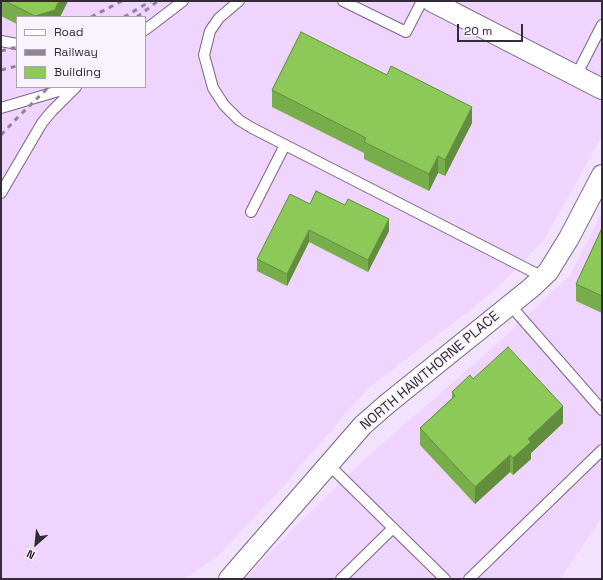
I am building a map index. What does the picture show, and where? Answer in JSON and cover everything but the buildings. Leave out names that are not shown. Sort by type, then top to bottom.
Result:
[{"type":"street","points":[[432,1],[602,89]]},
{"type":"street","name":"NORTH HAWTHORNE PLACE","points":[[229,579],[354,434],[373,416],[543,277],[561,253],[602,175]]},
{"type":"lane","points":[[146,29],[183,1]]},
{"type":"lane","points":[[239,1],[219,18],[210,31],[204,55],[213,88],[224,105],[239,120],[284,145],[543,277]]},
{"type":"lane","points":[[343,1],[406,32],[422,1]]},
{"type":"lane","points":[[576,76],[602,25]]},
{"type":"lane","points":[[1,41],[16,44]]},
{"type":"lane","points":[[1,108],[69,88]]},
{"type":"lane","points":[[1,193],[42,123],[55,107],[75,88]]},
{"type":"lane","points":[[251,212],[284,145]]},
{"type":"lane","points":[[510,305],[602,410]]},
{"type":"lane","points":[[469,579],[602,450]]},
{"type":"lane","points":[[328,464],[445,579]]},
{"type":"lane","points":[[341,579],[393,528]]},
{"type":"shaded area","points":[[1,1],[602,1],[602,136],[544,240],[491,294],[367,389],[280,490],[217,557],[184,579],[1,579]]},
{"type":"shaded area","points":[[602,212],[602,517],[560,579],[245,579],[274,548],[369,455],[489,351],[570,275]]},
{"type":"railway","points":[[93,16],[122,1]]},
{"type":"railway","points":[[126,16],[151,1]]},
{"type":"railway","points":[[138,16],[158,1]]},
{"type":"railway","points":[[1,51],[16,47]]},
{"type":"railway","points":[[1,70],[16,66]]},
{"type":"railway","points":[[1,135],[48,88]]}]
